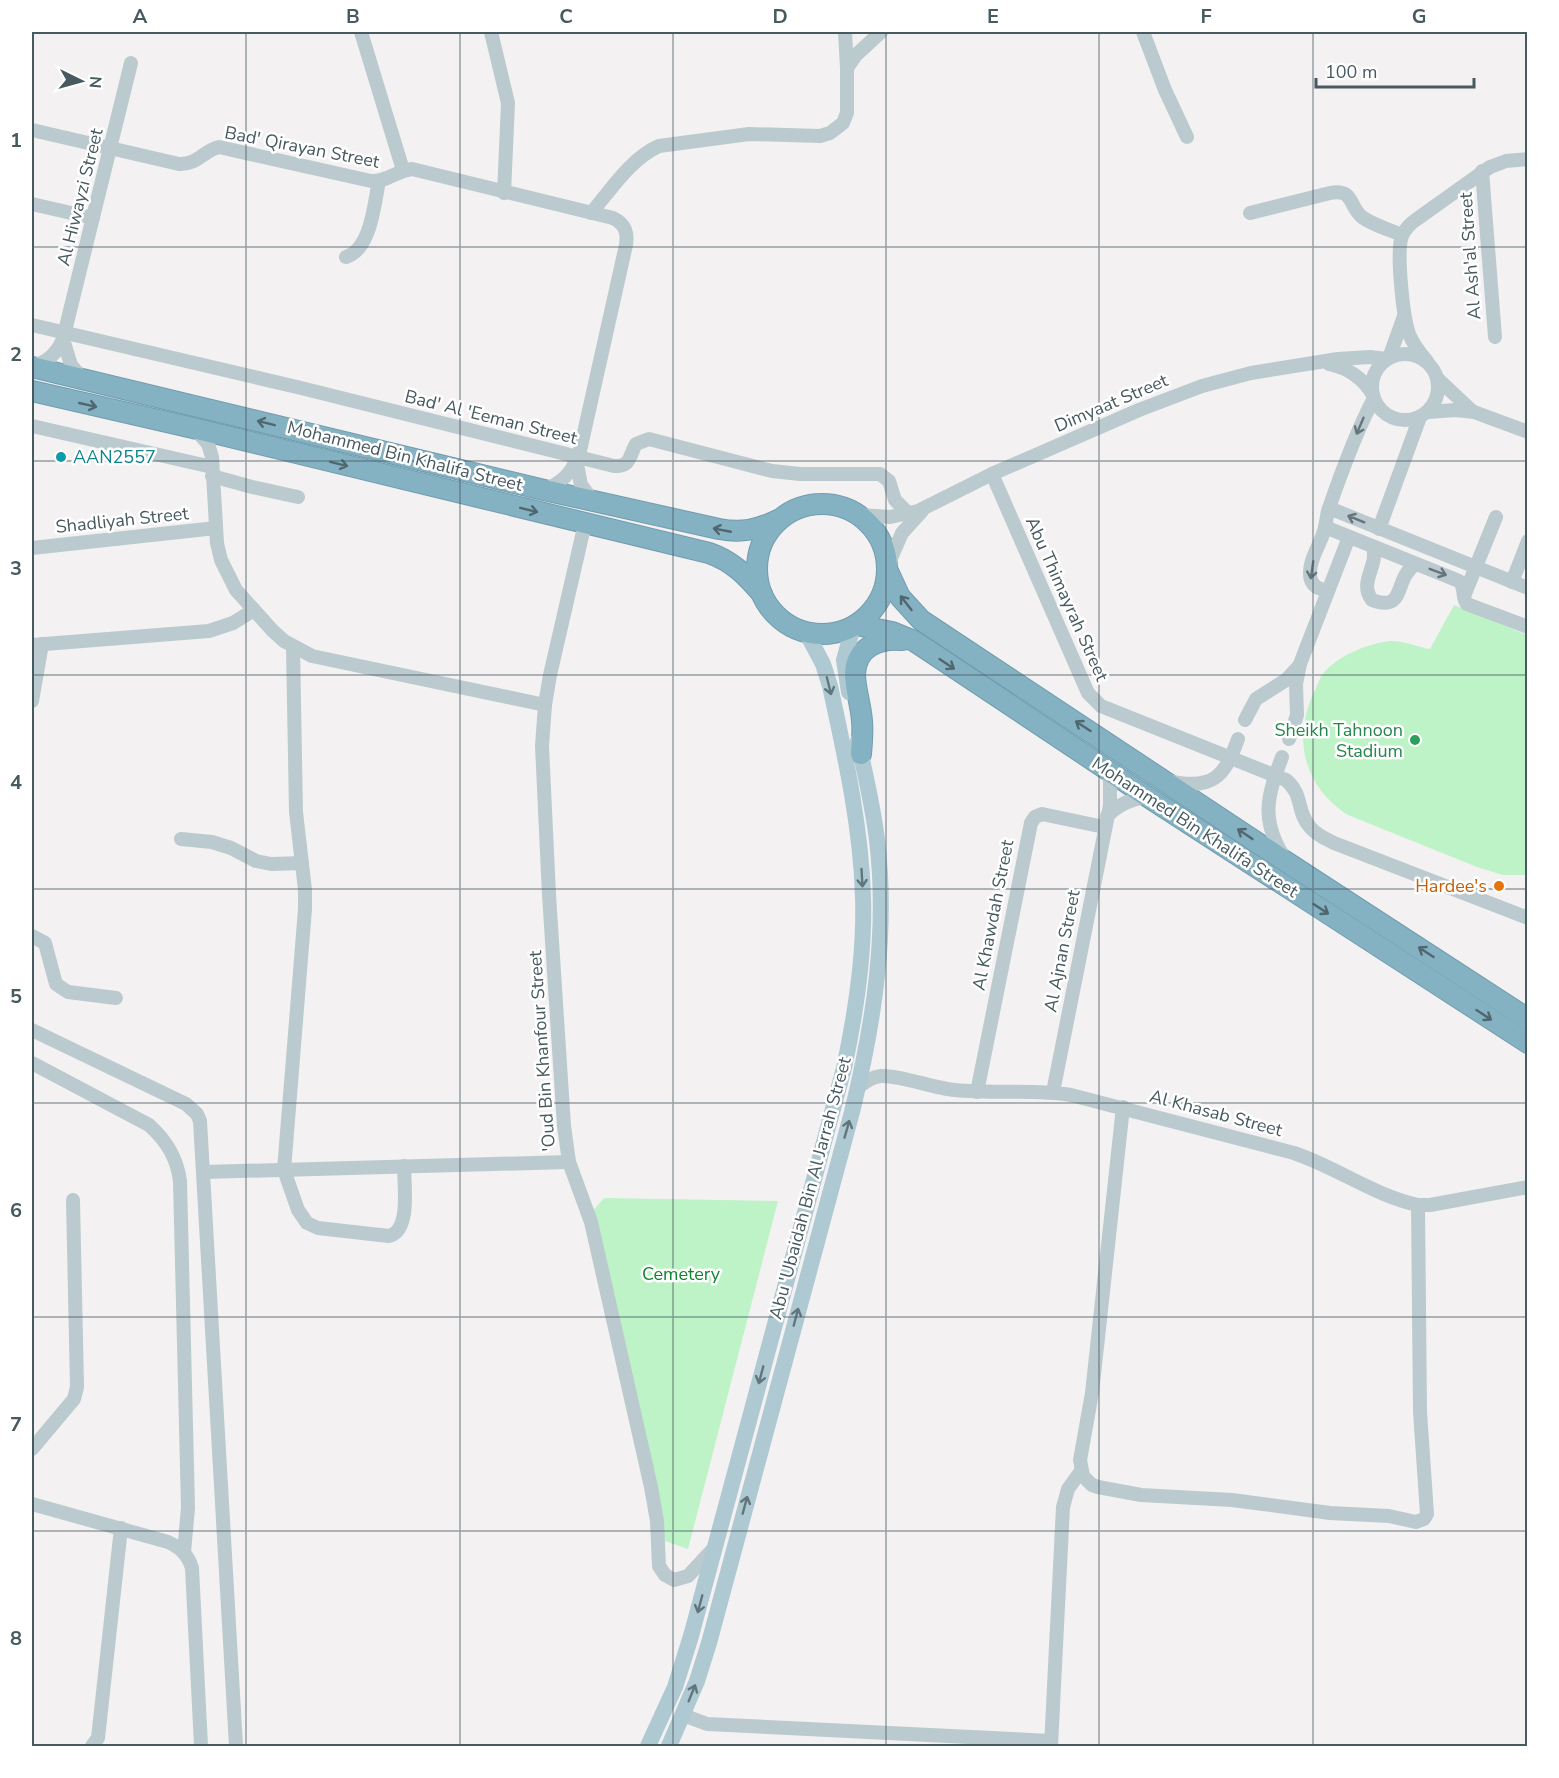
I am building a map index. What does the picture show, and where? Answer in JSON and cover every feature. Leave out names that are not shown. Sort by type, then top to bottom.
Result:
[{"type":"highway","name":"Mohammed Bin Khalifa Street","points":[[32,367],[594,502],[735,532],[752,531],[778,520]]},
{"type":"highway","name":"Mohammed Bin Khalifa Street","points":[[32,391],[674,544],[722,558],[744,573],[762,594]]},
{"type":"highway","points":[[818,503],[840,505],[861,515],[874,529],[884,546],[888,568],[879,602],[869,615],[855,626],[838,633],[822,635],[791,627],[769,607],[762,594],[757,574],[758,555],[765,536],[778,520],[796,508],[818,503]]},
{"type":"highway","name":"Mohammed Bin Khalifa Street","points":[[888,568],[900,597],[921,620],[1288,863],[1524,1014]]},
{"type":"highway","name":"Mohammed Bin Khalifa Street","points":[[855,626],[892,632],[914,641],[1148,797],[1527,1043]]},
{"type":"highway","points":[[861,754],[862,721],[855,675],[859,657],[864,650],[879,641],[888,639],[914,641]]},
{"type":"main road","name":"Abu 'Ubaidah Bin Al Jarrah Street","points":[[669,1746],[709,1644],[866,1050],[879,963],[881,891],[873,815],[844,660],[855,626]]},
{"type":"main road","name":"Abu 'Ubaidah Bin Al Jarrah Street","points":[[648,1746],[675,1687],[691,1636],[844,1068],[861,966],[863,897],[856,817],[830,686],[823,664],[806,632]]},
{"type":"street","points":[[361,32],[403,170],[422,171],[613,218],[625,228],[627,237],[578,457],[577,472],[581,485],[594,502]]},
{"type":"street","points":[[491,32],[508,103],[504,192]]},
{"type":"street","points":[[591,213],[634,163],[646,152],[658,146],[749,134],[819,136],[835,130],[843,123],[847,113],[845,32]]},
{"type":"street","points":[[847,68],[855,55],[881,32]]},
{"type":"street","points":[[1143,32],[1165,90],[1187,137]]},
{"type":"street","name":"Al Hiwayzi Street","points":[[32,367],[56,353],[64,336],[131,63]]},
{"type":"street","points":[[32,130],[110,150]]},
{"type":"street","name":"Bad' Qirayan Street","points":[[110,150],[179,164],[196,161],[212,149],[226,147],[380,182],[403,170]]},
{"type":"street","points":[[1379,529],[1424,415],[1435,403],[1439,391],[1436,373],[1412,340],[1405,314],[1400,258],[1402,235],[1417,219],[1482,171],[1498,163],[1527,159]]},
{"type":"street","name":"Al Ash'al Street","points":[[1482,171],[1495,337]]},
{"type":"street","points":[[346,257],[356,253],[363,244],[380,182]]},
{"type":"street","points":[[1250,213],[1330,193],[1341,193],[1350,199],[1355,209],[1364,218],[1402,235]]},
{"type":"street","points":[[32,204],[93,219]]},
{"type":"street","points":[[1388,359],[1405,314]]},
{"type":"street","name":"Bad' Al 'Eeman Street","points":[[32,326],[64,336],[297,387],[614,466],[628,462],[636,444],[649,439],[772,471],[800,474],[876,473],[887,478],[895,500],[909,513]]},
{"type":"street","points":[[64,336],[70,365],[82,378]]},
{"type":"street","points":[[1427,361],[1409,354],[1388,359],[1379,366],[1372,386],[1374,397],[1384,414],[1411,421],[1424,415],[1456,410],[1474,412],[1527,432]]},
{"type":"street","name":"Dimyaat Street","points":[[861,515],[890,517],[925,507],[992,474],[1139,410],[1202,386],[1251,373],[1321,362],[1370,357],[1388,359]]},
{"type":"street","name":"Dimyaat Street","points":[[1321,362],[1352,372],[1368,387],[1374,397]]},
{"type":"street","points":[[1438,379],[1474,412]]},
{"type":"street","points":[[1328,590],[1318,588],[1310,575],[1329,508],[1361,423],[1374,397]]},
{"type":"street","points":[[32,426],[212,471],[242,484],[298,497]]},
{"type":"street","points":[[193,428],[204,438],[212,471],[221,560],[236,590],[272,630],[293,647],[312,656],[545,705]]},
{"type":"street","points":[[212,471],[220,447],[239,439]]},
{"type":"street","points":[[544,490],[565,478],[578,457]]},
{"type":"street","name":"Abu Thimayrah Street","points":[[992,474],[1088,693],[1094,700],[1109,711],[1275,775],[1293,786],[1298,793],[1305,820],[1314,832],[1325,838],[1527,918]]},
{"type":"street","name":"Dimyaat Street","points":[[888,568],[902,533],[925,507]]},
{"type":"street","points":[[1329,508],[1527,588]]},
{"type":"street","points":[[1464,596],[1496,518]]},
{"type":"street","name":"'Oud Bin Khanfour Street","points":[[585,523],[550,675],[542,746],[564,1132],[569,1162],[591,1222],[651,1487],[657,1521],[659,1566],[664,1575],[674,1580],[681,1579],[688,1576],[715,1546]]},
{"type":"street","points":[[1325,527],[1459,581],[1463,585],[1465,601],[1471,606],[1527,627]]},
{"type":"street","name":"Shadliyah Street","points":[[32,548],[216,528]]},
{"type":"street","points":[[1289,739],[1296,721],[1296,684],[1300,664],[1349,537]]},
{"type":"street","points":[[1512,582],[1527,541]]},
{"type":"street","points":[[1373,547],[1375,559],[1366,584],[1372,600],[1386,604],[1393,601],[1404,576],[1416,564]]},
{"type":"street","points":[[32,701],[37,645],[209,631],[233,623],[254,610]]},
{"type":"street","points":[[293,647],[296,812],[305,909],[284,1170],[298,1210],[307,1223],[318,1228],[389,1236],[396,1234],[404,1218],[404,1166]]},
{"type":"street","points":[[1245,720],[1252,704],[1267,691],[1286,680],[1300,664]]},
{"type":"street","points":[[1267,691],[1284,692],[1297,704]]},
{"type":"street","points":[[1222,772],[1231,759],[1238,739]]},
{"type":"street","points":[[1268,809],[1271,787],[1282,757]]},
{"type":"street","points":[[1166,781],[1192,784],[1212,779],[1232,768],[1252,771],[1263,788],[1274,839],[1288,863]]},
{"type":"street","name":"Al Ajnan Street","points":[[1053,1092],[1111,793],[1107,770]]},
{"type":"street","points":[[1106,821],[1114,810],[1130,800],[1148,797]]},
{"type":"street","name":"Al Khawdah Street","points":[[977,1092],[1031,822],[1042,814],[1106,821]]},
{"type":"street","points":[[181,839],[212,842],[231,848],[256,861],[271,864],[302,863]]},
{"type":"street","points":[[32,936],[45,943],[56,984],[68,992],[116,998]]},
{"type":"street","points":[[32,1030],[192,1108],[200,1121],[236,1746]]},
{"type":"street","points":[[866,1050],[873,1065],[885,1076]]},
{"type":"street","points":[[32,1063],[149,1125],[165,1141],[175,1160],[180,1181],[188,1508],[184,1552]]},
{"type":"street","points":[[857,1089],[870,1079],[885,1076]]},
{"type":"street","name":"Al Khasab Street","points":[[885,1076],[939,1088],[977,1092],[1053,1092],[1123,1107],[1294,1153],[1315,1160],[1347,1178],[1419,1205],[1438,1204],[1527,1187]]},
{"type":"street","points":[[1123,1107],[1093,1383],[1080,1460],[1081,1471],[1087,1481],[1098,1487],[1141,1495],[1232,1500],[1330,1513],[1389,1516],[1416,1522],[1424,1519],[1427,1514],[1420,1412],[1419,1205]]},
{"type":"street","points":[[204,1172],[569,1162]]},
{"type":"street","points":[[32,1449],[74,1399],[78,1387],[73,1200]]},
{"type":"street","points":[[683,1715],[707,1724],[1051,1744],[1063,1507],[1068,1489],[1081,1471]]},
{"type":"street","points":[[32,1504],[168,1542],[178,1546],[189,1559],[192,1568],[201,1746]]},
{"type":"street","points":[[92,1746],[98,1737],[121,1528]]},
{"type":"green space","name":"Sheikh Tahnoon Stadium","points":[[1454,605],[1527,635],[1527,875],[1503,875],[1477,867],[1348,815],[1321,791],[1306,761],[1303,744],[1307,710],[1321,677],[1328,668],[1362,648],[1390,641],[1430,649]]},
{"type":"green space","name":"Cemetery","points":[[604,1198],[778,1201],[688,1549],[665,1541],[591,1213]]},
{"type":"place","name":"AAN2557","points":[[61,457]]},
{"type":"place","name":"Sheikh Tahnoon Stadium","points":[[1415,740]]},
{"type":"place","name":"Hardee's","points":[[1499,886]]}]
